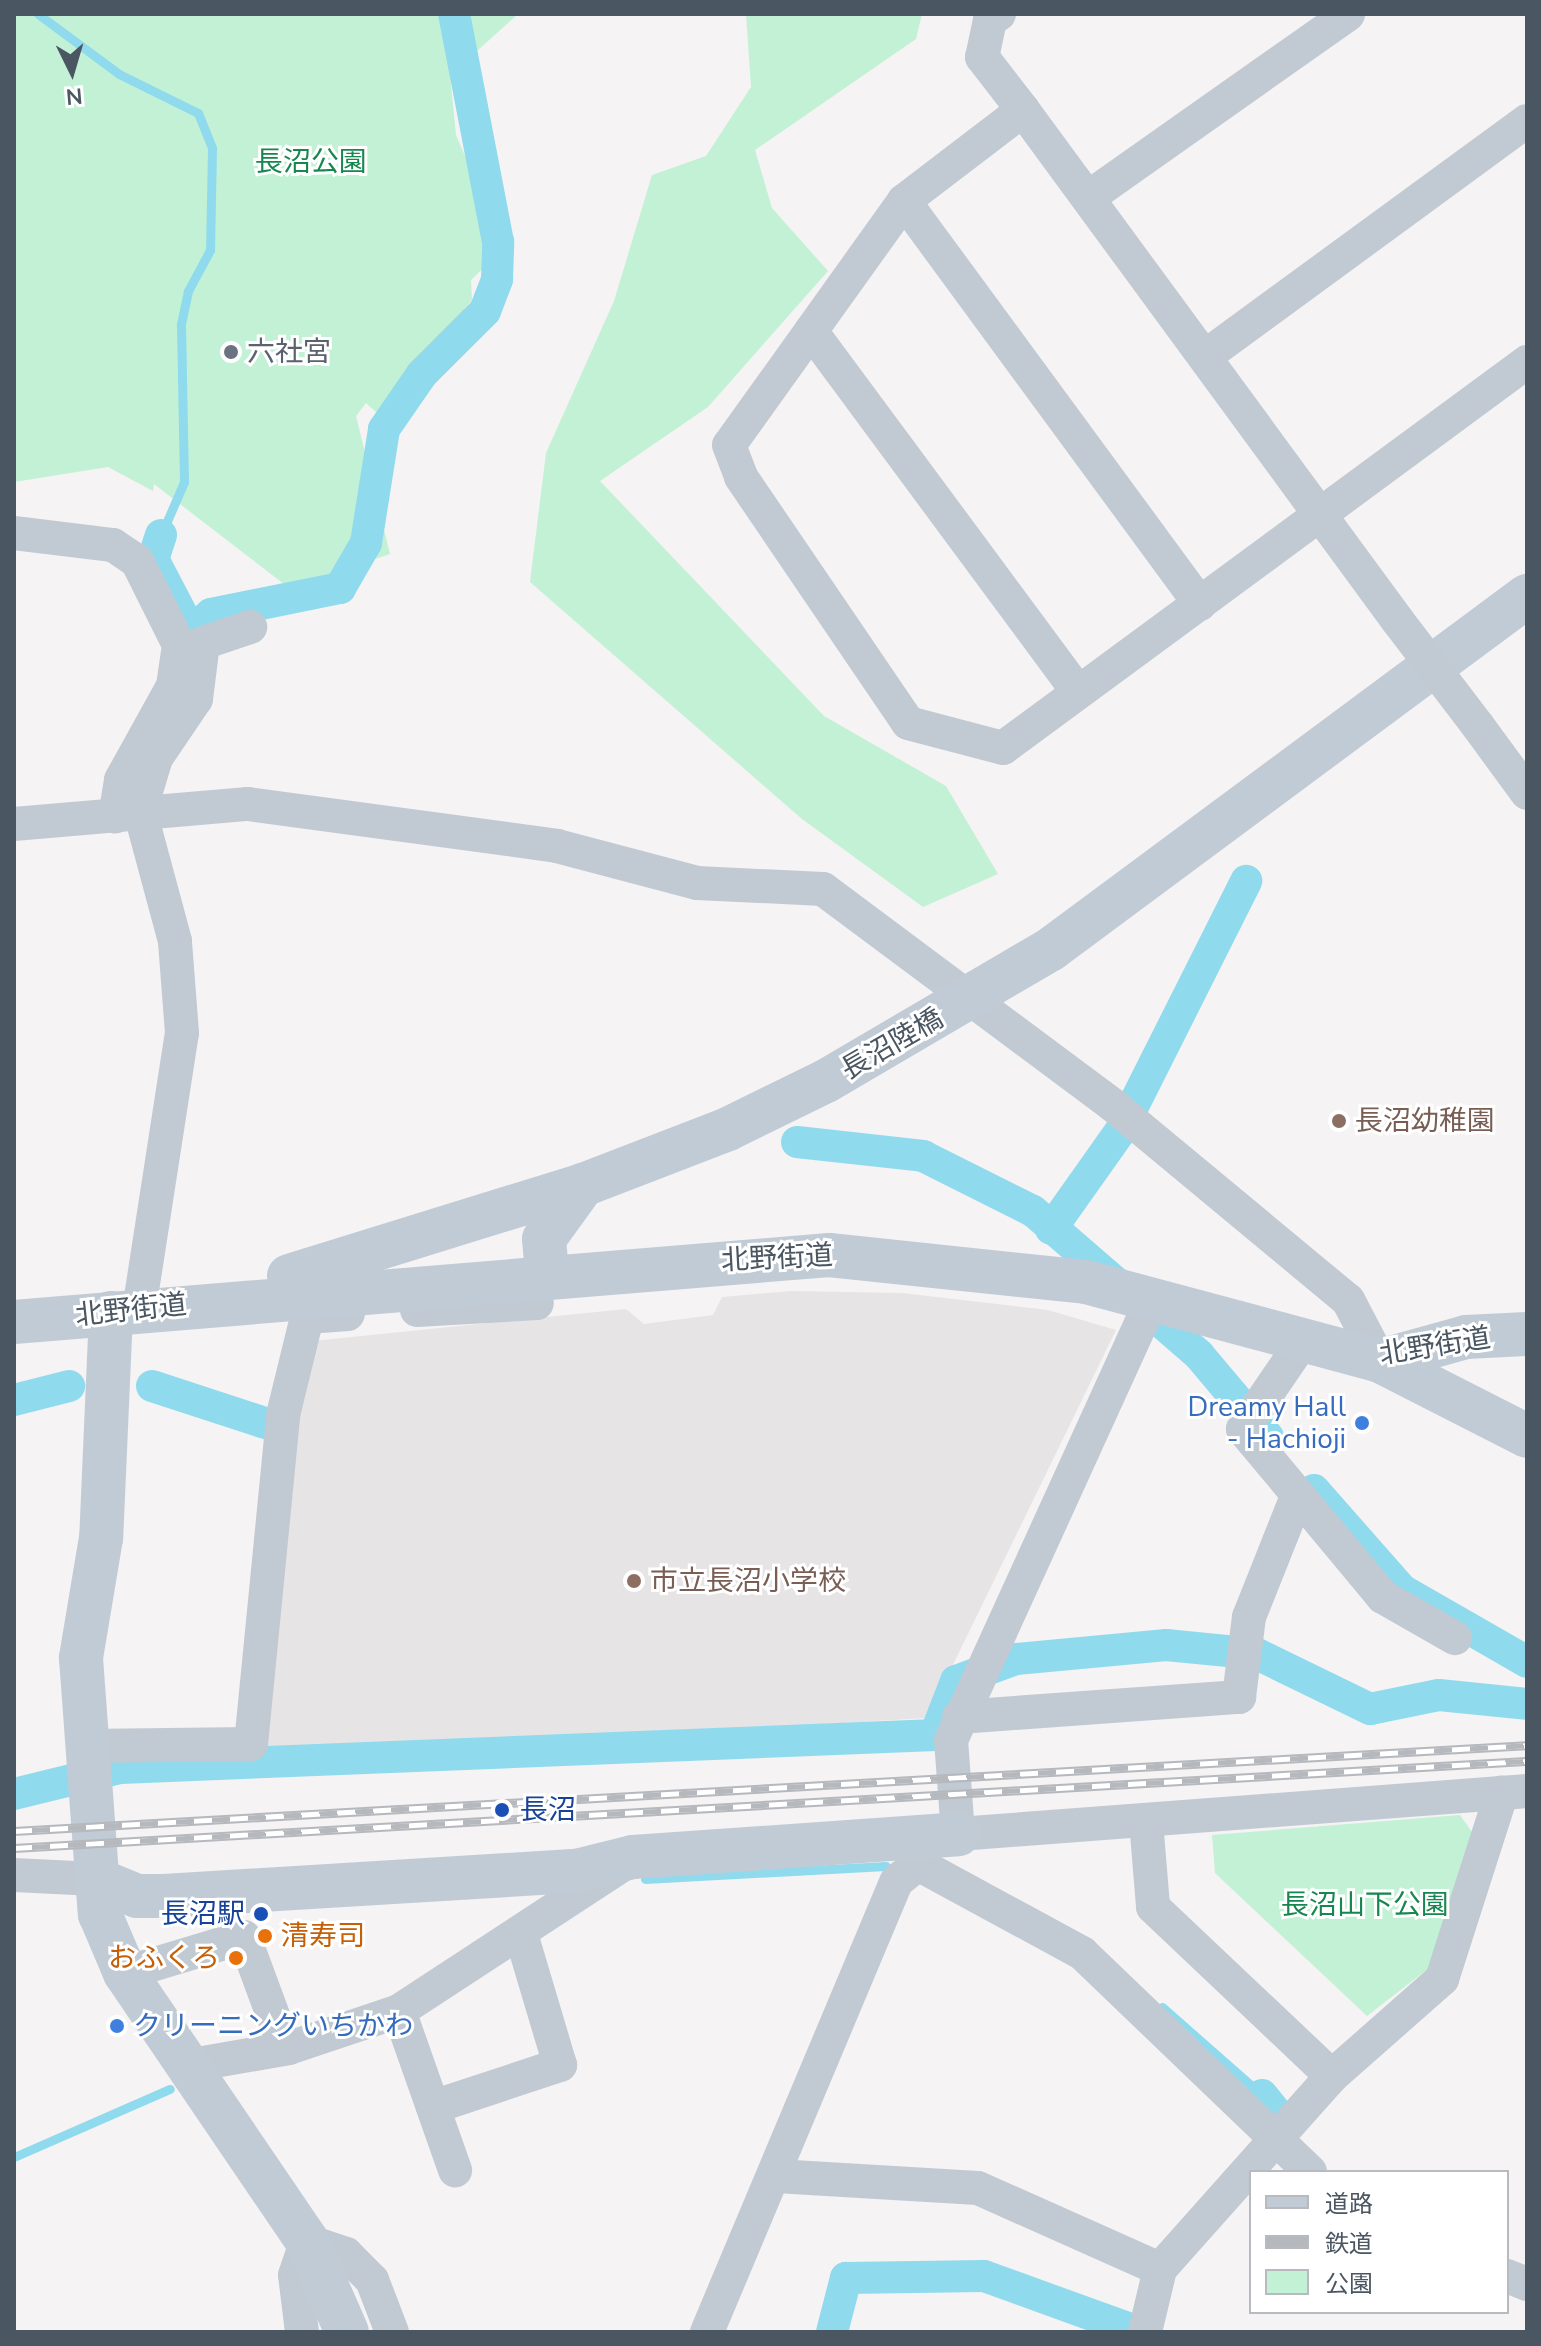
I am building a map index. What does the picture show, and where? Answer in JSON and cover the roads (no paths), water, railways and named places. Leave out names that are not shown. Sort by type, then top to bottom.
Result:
[{"type":"street","points":[[999,14],[990,20],[982,57],[1207,355],[1398,621],[1527,793]]},
{"type":"street","points":[[1089,197],[1348,14]]},
{"type":"street","points":[[1023,110],[904,201],[729,445],[741,477],[908,723],[1003,748],[1077,690],[1200,604],[1527,362]]},
{"type":"street","points":[[1207,355],[1527,121]]},
{"type":"street","points":[[904,201],[1200,604]]},
{"type":"street","points":[[811,331],[1077,690]]},
{"type":"street","points":[[14,533],[113,545],[137,561],[179,645],[173,686],[121,780],[128,814],[175,941],[182,1033],[125,1311],[101,1538],[81,1658],[96,1879],[108,1940],[125,1973],[307,2241],[347,2332]]},
{"type":"street","name":"長沼陸橋","points":[[183,1305],[583,1185],[728,1129],[826,1081],[1051,949],[1527,596]]},
{"type":"street","points":[[128,814],[156,758],[196,699],[203,643],[250,627]]},
{"type":"street","points":[[14,824],[248,804],[557,846],[697,883],[823,889],[1114,1106],[1348,1300],[1380,1361],[1527,1436]]},
{"type":"street","points":[[85,1746],[251,1744],[273,1479],[307,1317],[542,1288],[544,1239],[583,1185]]},
{"type":"street","name":"北野街道","points":[[14,1322],[183,1305],[542,1288],[842,1255],[1010,1270],[1153,1297],[1380,1361],[1466,1337],[1527,1334]]},
{"type":"street","points":[[707,2332],[776,2176],[897,1881],[931,1845],[951,1740],[959,1717],[1153,1297]]},
{"type":"street","points":[[1305,1338],[1243,1429],[1383,1597],[1455,1638]]},
{"type":"street","points":[[959,1717],[1239,1697],[1249,1617],[1298,1494]]},
{"type":"street","points":[[14,1875],[96,1879],[137,1896],[164,1896],[576,1871],[633,1857],[931,1845],[1146,1821],[1514,1791],[1442,1979],[1332,2076],[1251,2170]]},
{"type":"street","points":[[1146,1821],[1153,1907],[1332,2076]]},
{"type":"street","points":[[931,1845],[1082,1953],[1280,2139],[1308,2170]]},
{"type":"street","points":[[186,2066],[285,2048],[399,2011],[521,1934],[633,1857]]},
{"type":"street","points":[[433,2107],[560,2065],[521,1934]]},
{"type":"street","points":[[125,1973],[244,1937],[285,2048]]},
{"type":"street","points":[[399,2011],[455,2170]]},
{"type":"street","points":[[1145,2332],[1160,2269],[1249,2173]]},
{"type":"street","points":[[776,2176],[978,2188],[1160,2269]]},
{"type":"street","points":[[302,2332],[295,2275],[307,2241]]},
{"type":"street","points":[[307,2241],[346,2254],[372,2280],[392,2332]]},
{"type":"waterway","points":[[38,14],[119,74],[198,113],[212,148],[210,250],[188,291],[181,325],[184,482],[161,535]]},
{"type":"waterway","points":[[191,632],[211,614],[340,588],[366,543],[384,429],[422,374],[485,311],[497,279],[498,242],[454,14]]},
{"type":"waterway","points":[[161,535],[153,559],[191,632],[192,653]]},
{"type":"waterway","points":[[1051,1229],[1121,1130],[1246,881]]},
{"type":"waterway","points":[[797,1142],[923,1156],[1033,1211],[1199,1355],[1268,1437]]},
{"type":"waterway","points":[[14,1400],[69,1386]]},
{"type":"waterway","points":[[152,1386],[268,1424]]},
{"type":"waterway","points":[[1314,1490],[1402,1590],[1527,1662]]},
{"type":"waterway","points":[[14,1794],[120,1768],[935,1735],[956,1681],[1016,1659],[1166,1645],[1257,1654],[1370,1709],[1439,1695],[1527,1704]]},
{"type":"waterway","points":[[645,1879],[886,1866]]},
{"type":"waterway","points":[[1162,2007],[1262,2095]]},
{"type":"waterway","points":[[14,2157],[170,2089]]},
{"type":"waterway","points":[[1262,2095],[1280,2117]]},
{"type":"waterway","points":[[832,2332],[846,2278],[984,2276],[1139,2332]]},
{"type":"railway","points":[[14,1831],[1527,1745]]},
{"type":"railway","points":[[14,1848],[1527,1761]]},
{"type":"place","name":"六社宮","points":[[231,352]]},
{"type":"place","name":"長沼幼稚園","points":[[1339,1121]]},
{"type":"place","name":"Dreamy Hall - Hachioji","points":[[1362,1423]]},
{"type":"place","name":"市立長沼小学校","points":[[634,1581]]},
{"type":"place","name":"長沼","points":[[502,1810]]},
{"type":"place","name":"長沼駅","points":[[261,1914]]},
{"type":"place","name":"清寿司","points":[[265,1936]]},
{"type":"place","name":"おふくろ","points":[[236,1958]]},
{"type":"place","name":"クリーニングいちかわ","points":[[117,2026]]},
{"type":"park label","name":"長沼公園","points":[[311,162]]},
{"type":"park label","name":"長沼山下公園","points":[[1365,1905]]}]
